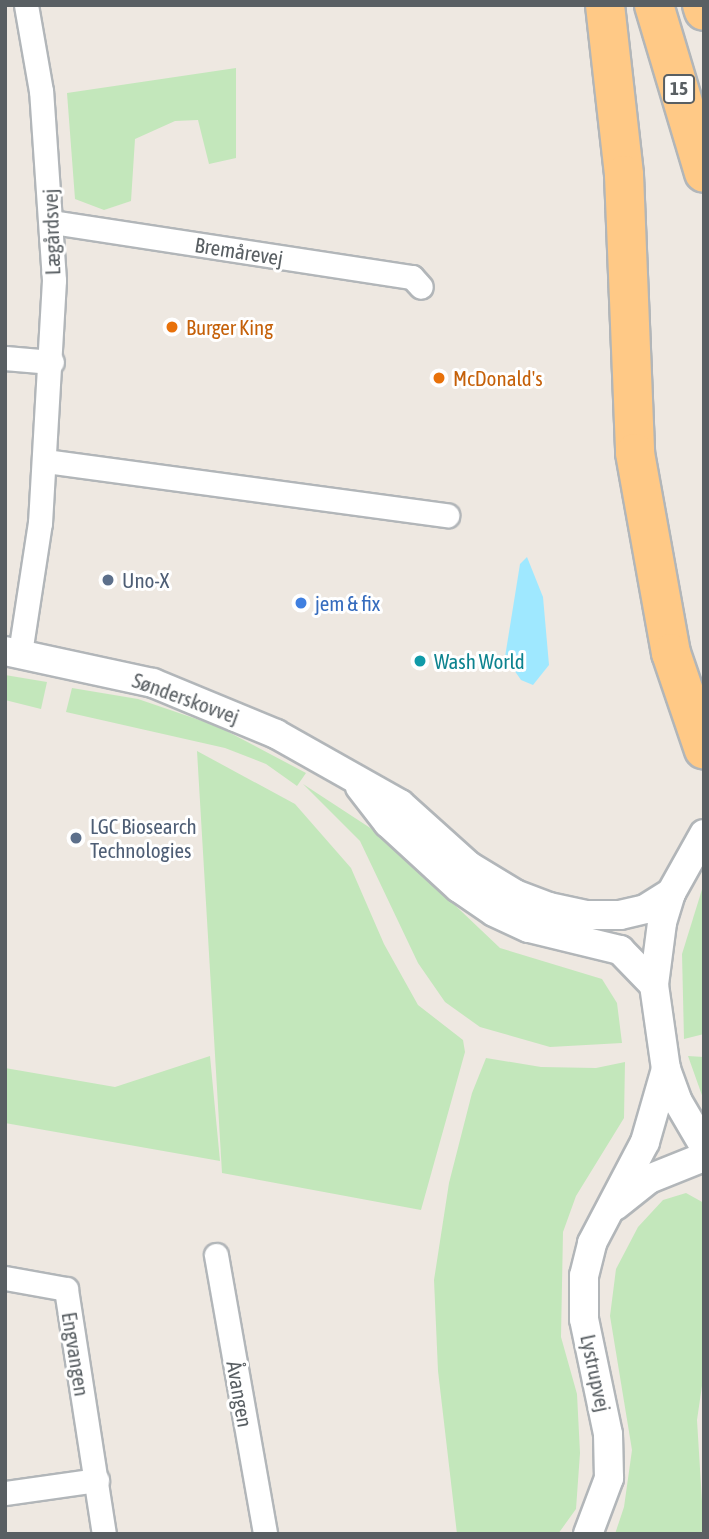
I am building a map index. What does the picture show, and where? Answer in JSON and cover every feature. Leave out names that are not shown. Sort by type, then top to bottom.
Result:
[{"type":"highway","points":[[606,5],[625,175],[635,453],[671,653],[704,750]]},
{"type":"highway","name":"15","points":[[654,5],[704,173]]},
{"type":"highway","points":[[702,5],[704,11]]},
{"type":"street","name":"Lægårdsvej","points":[[13,652],[46,461],[52,362],[52,222],[41,91],[26,5]]},
{"type":"street","name":"Bremårevej","points":[[52,222],[412,277],[421,287]]},
{"type":"street","points":[[5,358],[52,362]]},
{"type":"street","points":[[46,461],[447,516]]},
{"type":"street","name":"Sønderskovvej","points":[[13,652],[94,667],[209,703],[276,734],[400,804],[469,866],[515,894],[549,907],[586,915],[620,915],[645,909],[671,893]]},
{"type":"street","name":"Sønderskovvej","points":[[354,780],[388,823],[459,888],[494,912],[529,928],[620,950],[654,985]]},
{"type":"street","points":[[704,834],[671,893],[662,923],[654,985],[666,1069],[677,1100],[704,1146]]},
{"type":"street","name":"Lystrupvej","points":[[588,1534],[609,1478],[608,1434],[584,1319],[584,1276],[607,1212],[645,1142],[666,1069]]},
{"type":"street","points":[[607,1212],[649,1179],[704,1157]]},
{"type":"street","name":"Åvangen","points":[[216,1255],[265,1534]]},
{"type":"street","name":"Engvangen","points":[[5,1278],[66,1289],[104,1534]]},
{"type":"street","points":[[5,1493],[97,1480]]},
{"type":"green space","points":[[236,68],[236,158],[209,164],[198,120],[175,121],[135,139],[131,201],[104,210],[75,199],[67,93]]},
{"type":"green space","points":[[5,675],[47,682],[41,709],[5,700]]},
{"type":"green space","points":[[72,688],[138,699],[217,726],[306,773],[297,786],[266,764],[225,748],[66,712]]},
{"type":"green space","points":[[197,751],[295,804],[351,868],[384,944],[418,1005],[463,1040],[465,1052],[421,1210],[222,1173]]},
{"type":"green space","points":[[303,784],[381,835],[500,948],[602,979],[617,1003],[622,1043],[550,1047],[480,1027],[445,1002],[418,963],[360,841]]},
{"type":"green space","points":[[704,883],[704,1034],[684,1039],[682,954]]},
{"type":"green space","points":[[210,1056],[220,1161],[5,1123],[5,1068],[115,1087]]},
{"type":"green space","points":[[688,1056],[704,1057],[704,1101]]},
{"type":"green space","points":[[486,1058],[541,1067],[596,1068],[625,1062],[624,1118],[576,1196],[563,1232],[561,1337],[577,1394],[580,1453],[576,1509],[558,1534],[457,1534],[438,1371],[434,1280],[449,1183],[472,1093]]},
{"type":"green space","points":[[686,1193],[704,1203],[704,1372],[697,1420],[704,1534],[615,1534],[624,1507],[632,1450],[610,1316],[616,1269],[638,1227],[663,1200]]},
{"type":"water","points":[[527,557],[543,597],[549,665],[533,685],[521,680],[505,657],[520,564]]},
{"type":"place","name":"Burger King","points":[[172,327]]},
{"type":"place","name":"McDonald's","points":[[439,378]]},
{"type":"place","name":"Uno-X","points":[[108,580]]},
{"type":"place","name":"jem & fix","points":[[301,603]]},
{"type":"place","name":"Wash World","points":[[420,661]]},
{"type":"place","name":"LGC Biosearch Technologies","points":[[76,838]]}]
